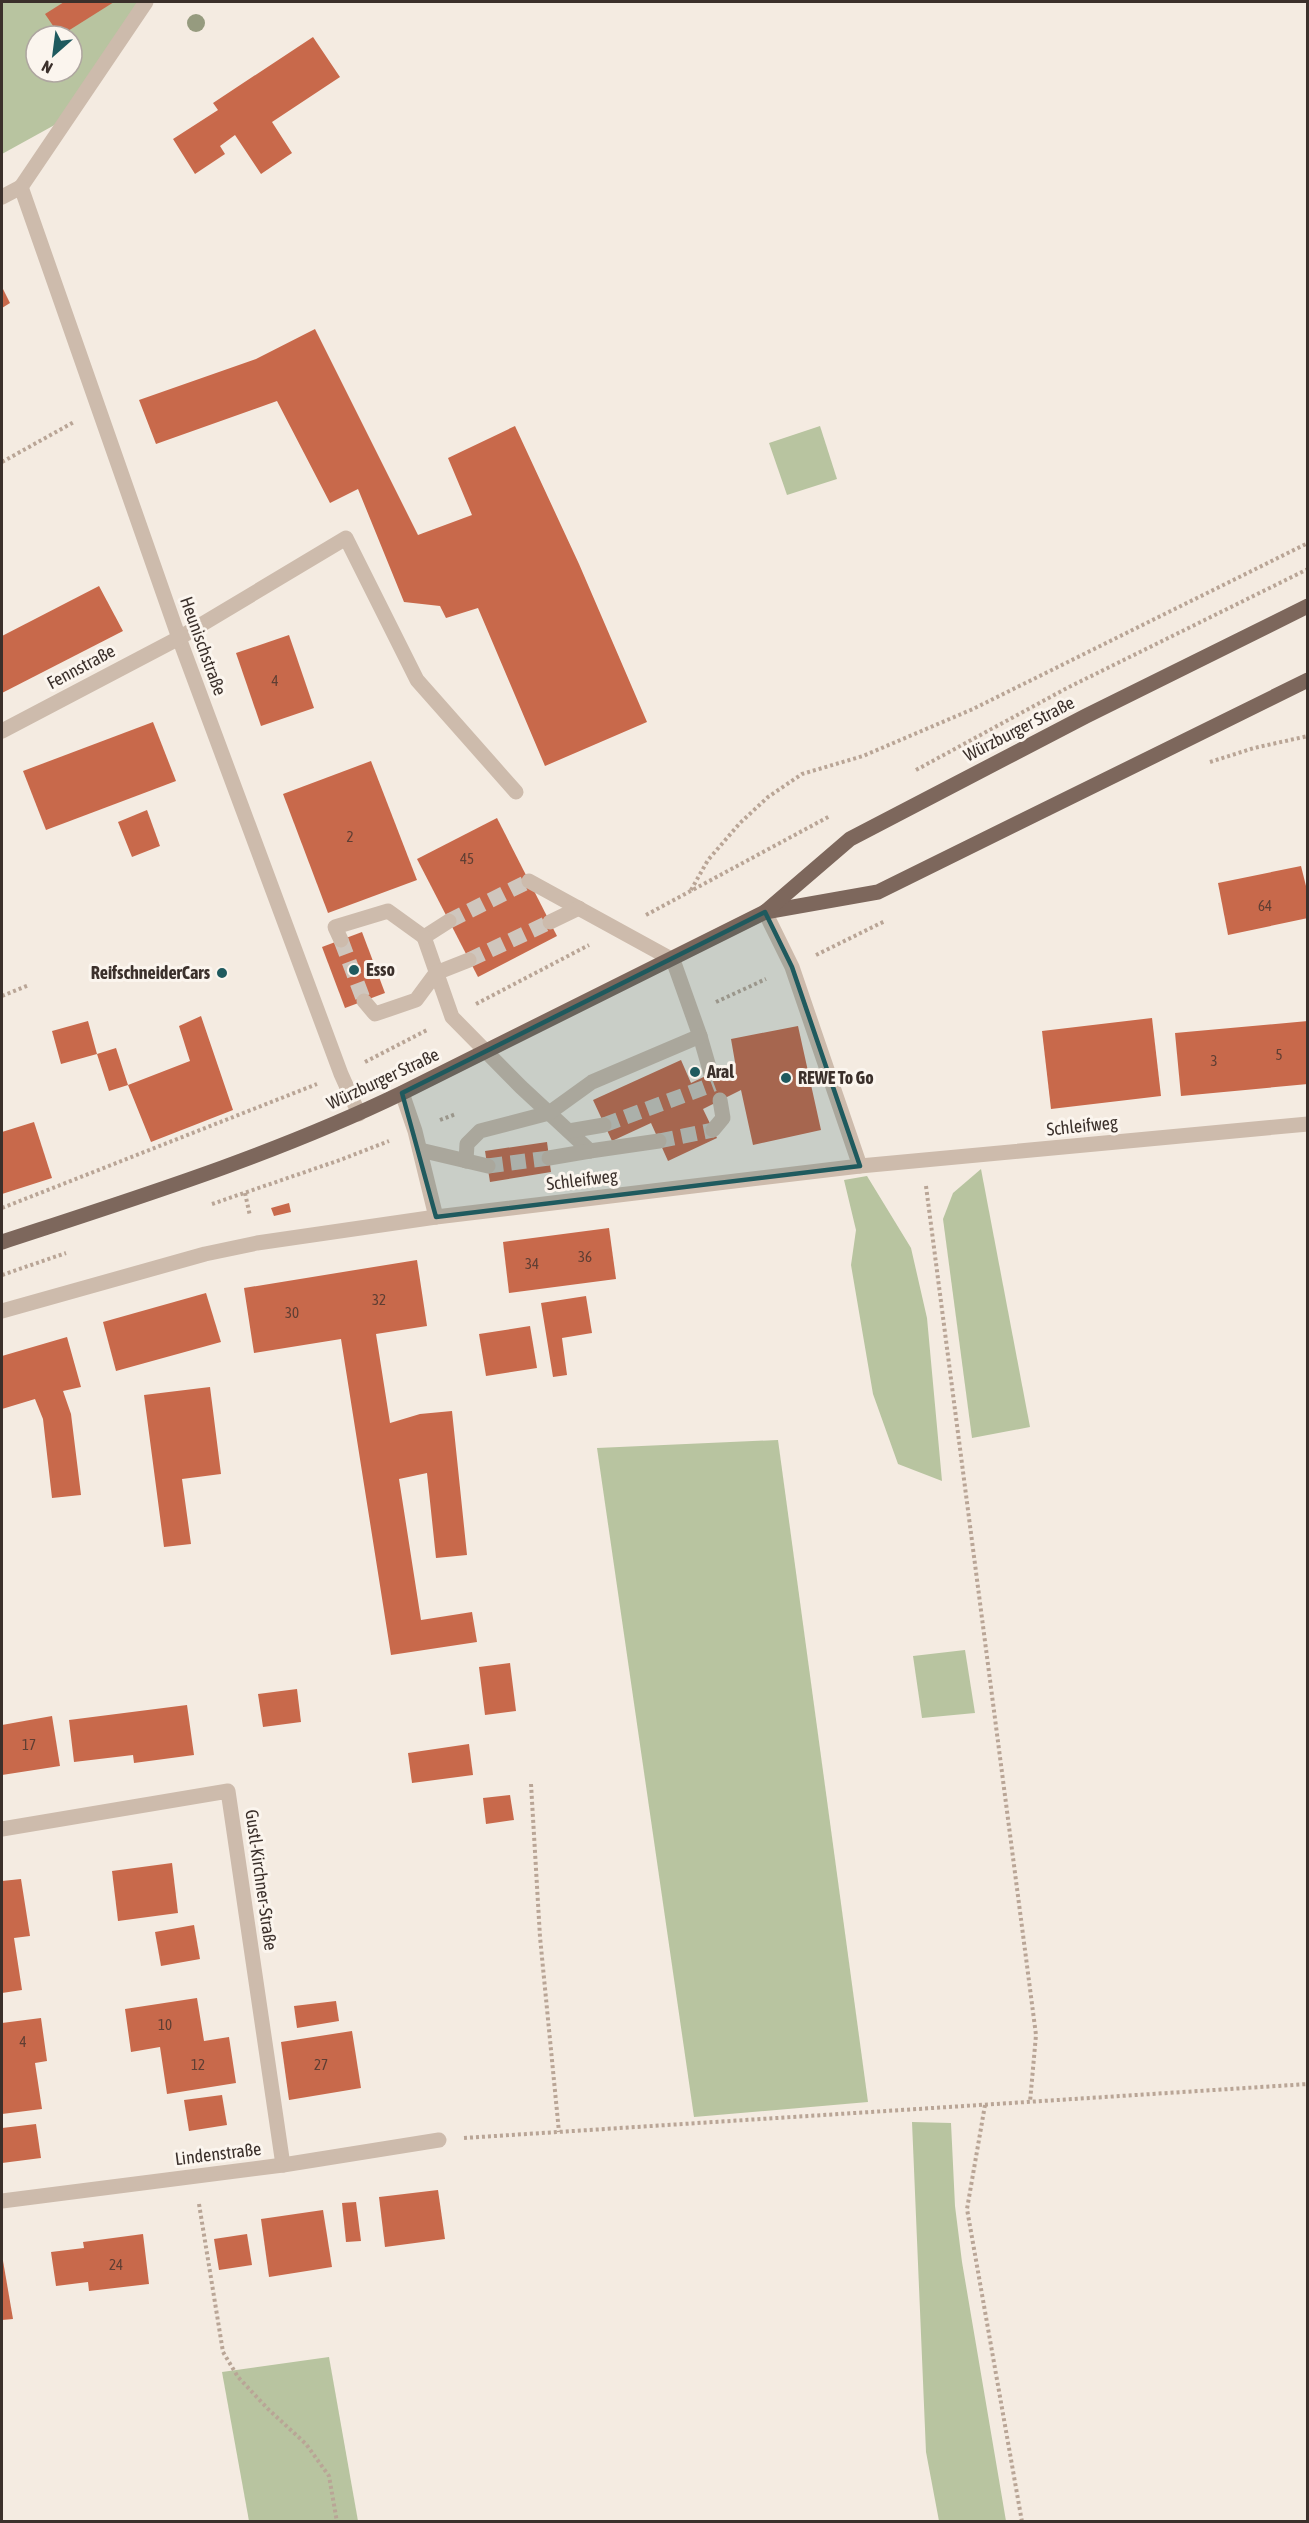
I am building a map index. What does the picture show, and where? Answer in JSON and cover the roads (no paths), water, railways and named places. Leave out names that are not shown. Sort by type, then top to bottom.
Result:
[{"type":"main road","name":"Würzburger Straße","points":[[2,1242],[148,1195],[359,1114],[673,960],[765,912],[850,839],[1086,716],[1308,606]]},
{"type":"main road","name":"Würzburger Straße","points":[[765,912],[878,892],[1308,680]]},
{"type":"street","points":[[2,197],[21,187],[146,2]]},
{"type":"street","name":"Heunischstraße","points":[[21,187],[179,638],[341,1074],[359,1114]]},
{"type":"street","name":"Fennstraße","points":[[2,731],[179,638],[346,538],[417,680],[516,792]]},
{"type":"street","points":[[529,881],[673,960],[711,1074]]},
{"type":"street","points":[[550,922],[579,908]]},
{"type":"street","points":[[340,940],[335,927],[388,911],[424,938],[452,1017],[590,1151]]},
{"type":"street","points":[[765,912],[792,967],[860,1166]]},
{"type":"street","points":[[424,938],[449,921]]},
{"type":"street","points":[[364,1001],[375,1014],[416,1000],[436,973],[469,960]]},
{"type":"street","points":[[466,1161],[467,1144],[480,1131],[549,1113],[592,1082],[700,1036]]},
{"type":"street","points":[[2,1311],[205,1254],[256,1243],[436,1217],[420,1150],[402,1093]]},
{"type":"street","points":[[713,1130],[723,1118],[720,1100]]},
{"type":"street","name":"Schleifweg","points":[[436,1217],[860,1166],[1308,1124]]},
{"type":"street","points":[[569,1131],[604,1125]]},
{"type":"street","points":[[549,1158],[659,1141]]},
{"type":"street","points":[[420,1150],[488,1166]]},
{"type":"street","name":"Gustl-Kirchner-Straße","points":[[2,1829],[228,1791],[283,2165]]},
{"type":"street","name":"Lindenstraße","points":[[2,2201],[283,2165],[439,2140]]},
{"type":"tunnel","points":[[449,921],[529,881]]},
{"type":"tunnel","points":[[469,960],[550,922]]},
{"type":"tunnel","points":[[341,940],[364,1001]]},
{"type":"tunnel","points":[[604,1125],[714,1084]]},
{"type":"tunnel","points":[[659,1141],[713,1130]]},
{"type":"tunnel","points":[[488,1166],[549,1158]]},
{"type":"place","name":"Esso","points":[[354,970]]},
{"type":"place","name":"ReifschneiderCars","points":[[222,973]]},
{"type":"place","name":"Aral","points":[[695,1072]]},
{"type":"place","name":"REWE To Go","points":[[786,1078]]}]
